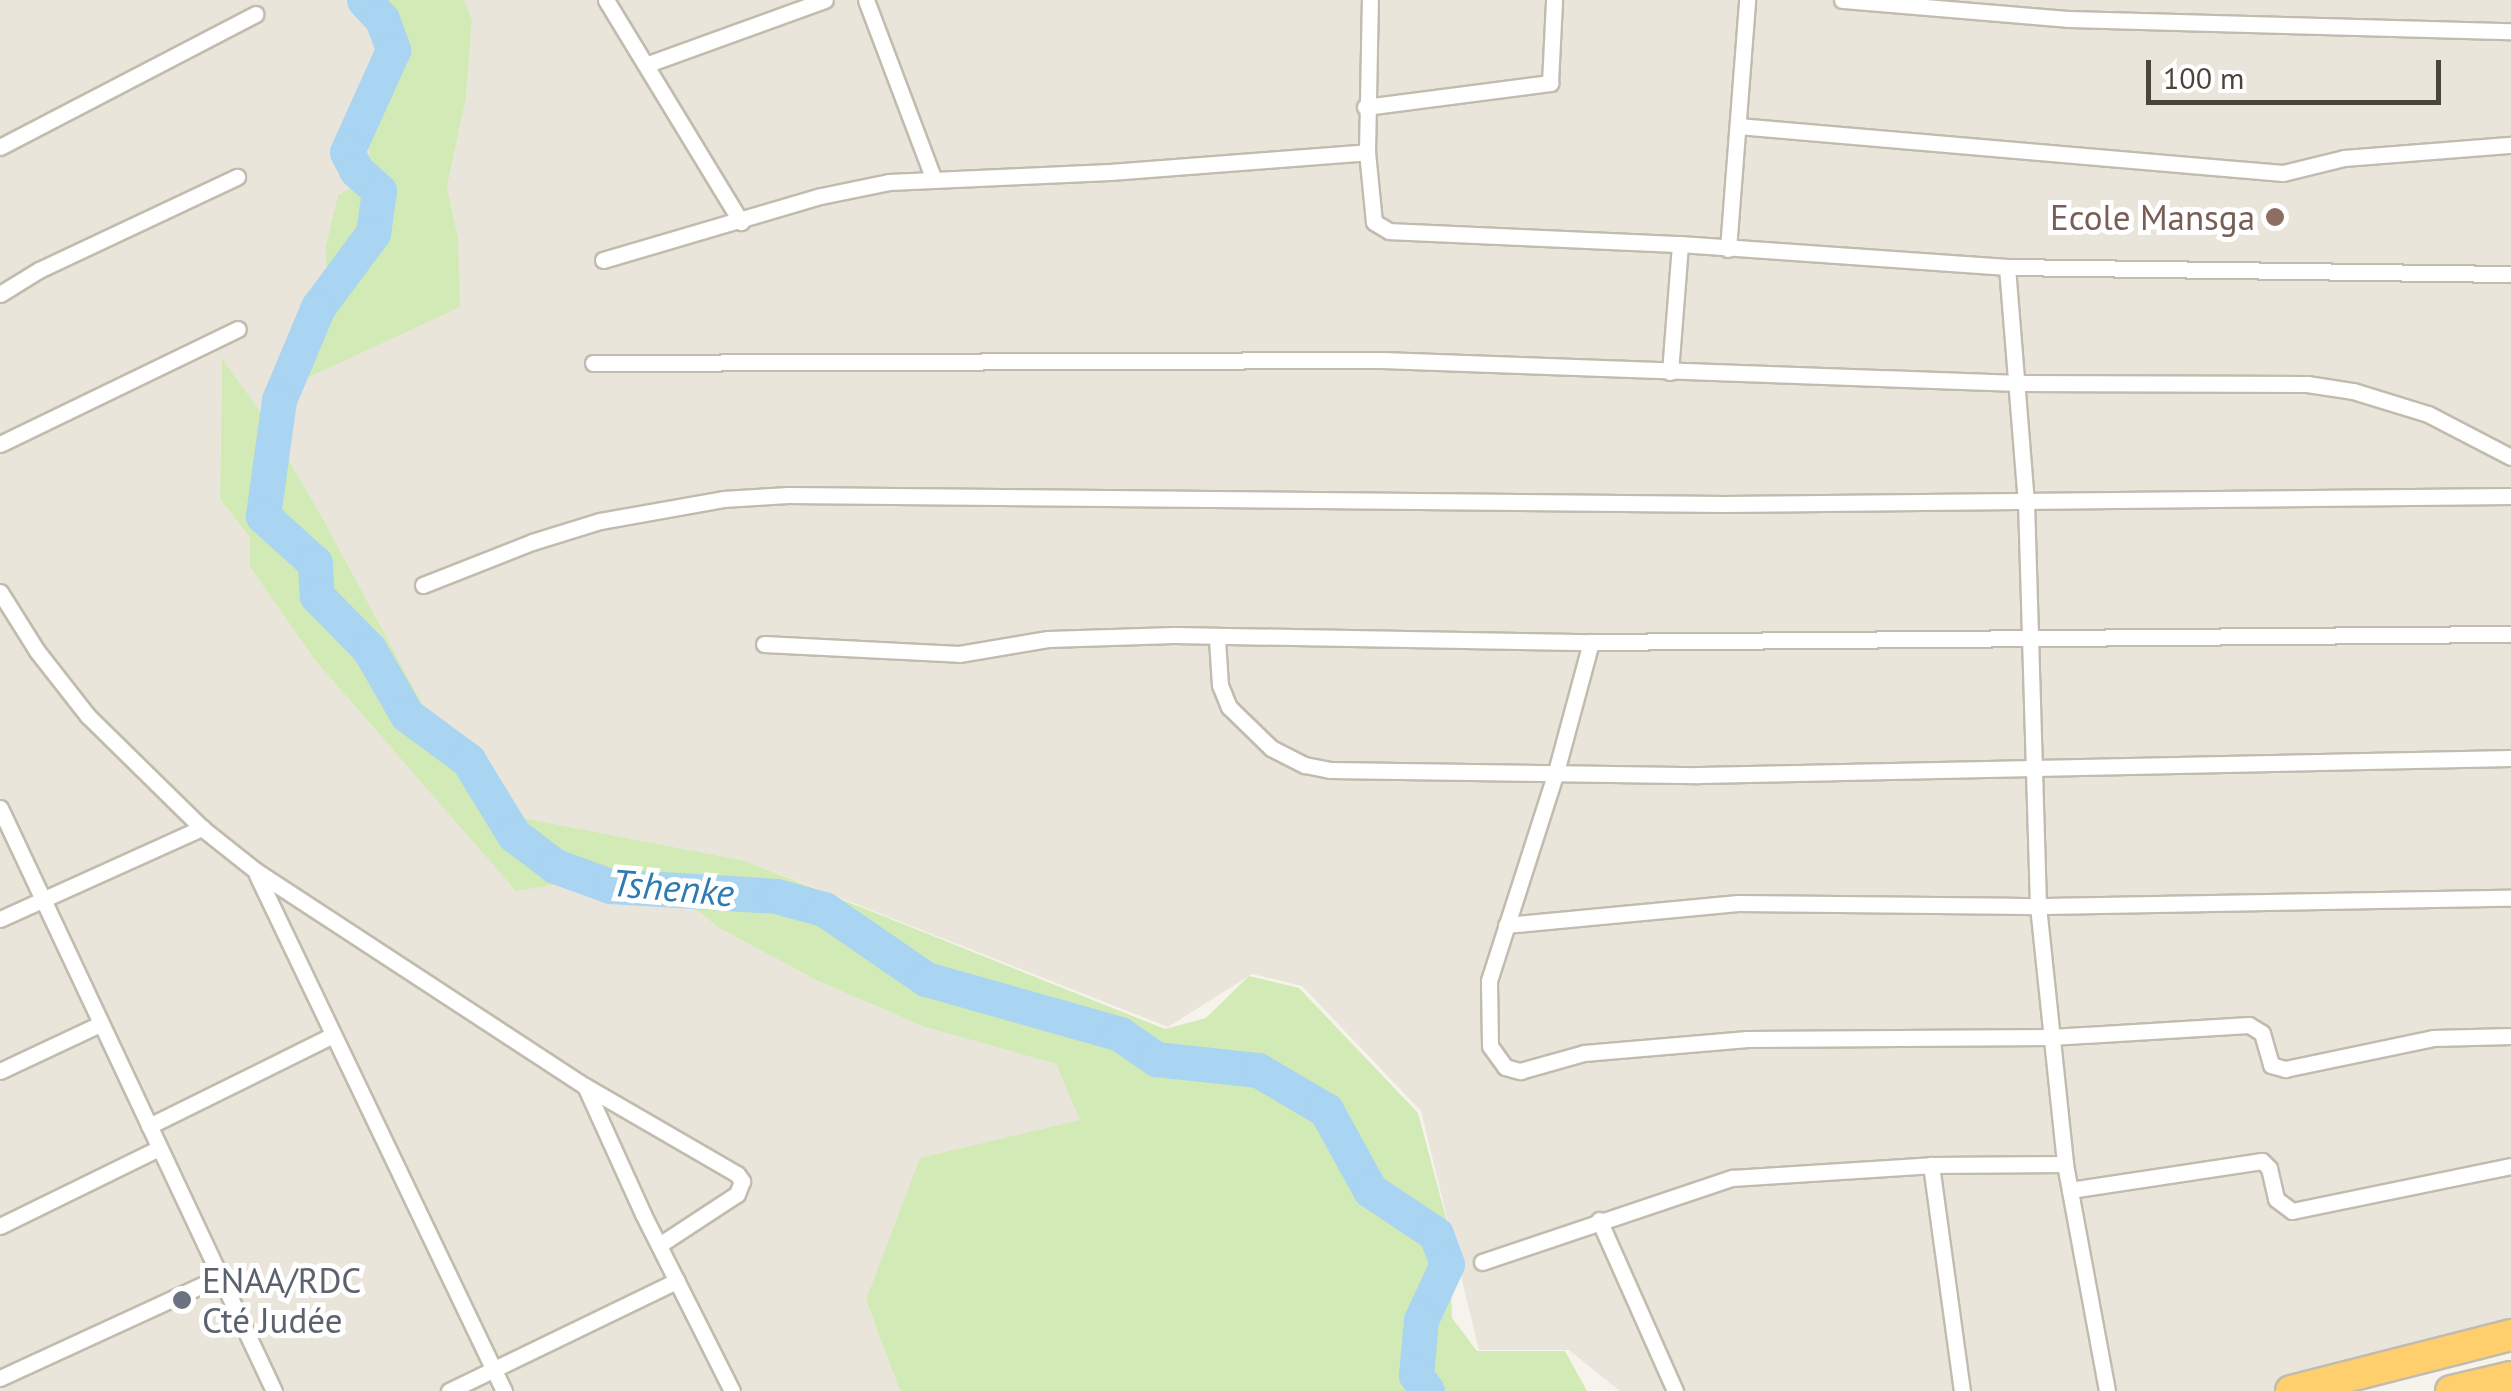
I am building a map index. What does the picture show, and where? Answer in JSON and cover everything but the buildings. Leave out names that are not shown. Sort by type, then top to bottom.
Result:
[{"type":"highway","points":[[2291,1391],[2511,1335]]},
{"type":"highway","points":[[2451,1391],[2511,1377]]},
{"type":"street","points":[[606,0],[741,222]]},
{"type":"street","points":[[648,64],[783,8],[826,0]]},
{"type":"street","points":[[866,0],[934,180]]},
{"type":"street","points":[[1370,0],[1367,152],[1374,222],[1389,231],[1680,244],[2007,266],[2511,274]]},
{"type":"street","points":[[1365,107],[1541,87],[1550,82],[1554,0]]},
{"type":"street","points":[[1728,250],[1747,0]]},
{"type":"street","points":[[1842,0],[2068,19],[2511,32]]},
{"type":"street","points":[[0,147],[255,14]]},
{"type":"street","points":[[1738,126],[2283,173],[2344,158],[2511,144]]},
{"type":"street","points":[[603,260],[821,196],[889,182],[1367,152]]},
{"type":"street","points":[[0,294],[39,270],[237,176]]},
{"type":"street","points":[[1670,372],[1680,244]]},
{"type":"street","points":[[2007,266],[2026,501],[2038,906],[2065,1164],[2107,1391]]},
{"type":"street","points":[[0,444],[238,329]]},
{"type":"street","points":[[593,363],[1382,360],[2019,383],[2307,384],[2371,396],[2428,414],[2511,457]]},
{"type":"street","points":[[422,585],[532,542],[600,521],[674,506],[772,496],[1392,498],[1724,504],[2511,496]]},
{"type":"street","points":[[0,592],[88,716],[202,828],[256,871],[585,1086],[737,1174],[742,1181],[737,1194],[659,1246]]},
{"type":"street","points":[[764,644],[959,654],[1081,636],[1591,642],[2511,634]]},
{"type":"street","points":[[1217,639],[1220,684],[1228,706],[1272,748],[1305,766],[1392,774],[1554,775],[2511,758]]},
{"type":"street","points":[[1591,642],[1489,982],[1490,1046],[1496,1061],[1520,1071],[1584,1053],[1668,1044],[2051,1037],[2250,1025],[2262,1033],[2271,1065],[2285,1069],[2433,1038],[2511,1036]]},
{"type":"street","points":[[0,808],[40,901],[274,1391]]},
{"type":"street","points":[[0,919],[202,828]]},
{"type":"street","points":[[256,871],[331,1036],[504,1391]]},
{"type":"street","points":[[1506,925],[1738,902],[2038,906],[2511,898]]},
{"type":"street","points":[[0,1071],[100,1024]]},
{"type":"street","points":[[149,1126],[331,1036]]},
{"type":"street","points":[[585,1086],[732,1391]]},
{"type":"street","points":[[0,1226],[159,1148]]},
{"type":"street","points":[[2070,1190],[2262,1161],[2269,1168],[2276,1199],[2292,1210],[2511,1166]]},
{"type":"street","points":[[1482,1262],[1732,1178],[1930,1165],[2065,1164]]},
{"type":"street","points":[[1930,1165],[1962,1391]]},
{"type":"street","points":[[1599,1220],[1675,1391]]},
{"type":"street","points":[[0,1378],[220,1276]]},
{"type":"street","points":[[449,1391],[677,1281]]},
{"type":"shaded area","points":[[0,0],[387,0],[392,74],[367,109],[371,179],[325,250],[331,311],[286,355],[295,383],[458,237],[447,187],[466,98],[472,20],[464,0],[2511,0],[2511,1343],[2348,1391],[1620,1391],[1569,1350],[1479,1350],[1421,1111],[1302,986],[1252,974],[1168,1027],[746,861],[508,815],[455,765],[322,517],[260,411],[222,360],[220,499],[250,538],[250,567],[314,659],[516,890],[571,882],[699,912],[719,928],[820,982],[925,1027],[1056,1064],[1081,1120],[866,1300],[900,1391],[0,1391]]},
{"type":"green space","points":[[387,0],[464,0],[472,20],[466,98],[447,187],[458,237],[460,307],[294,384],[286,355],[331,311],[325,250],[338,195],[371,178],[366,109],[392,74]]},
{"type":"green space","points":[[222,359],[260,411],[322,517],[455,765],[508,815],[746,861],[1165,1029],[1206,1018],[1249,976],[1299,988],[1418,1113],[1449,1229],[1452,1318],[1477,1351],[1565,1351],[1587,1391],[900,1391],[866,1300],[920,1158],[1080,1120],[1056,1064],[925,1027],[820,982],[719,928],[699,912],[674,903],[571,882],[516,891],[314,659],[250,567],[250,538],[220,499]]},
{"type":"waterway","name":"Tshenke","points":[[364,0],[382,19],[393,50],[347,152],[356,170],[379,191],[373,233],[318,307],[279,400],[263,516],[315,563],[317,596],[369,649],[407,715],[468,760],[514,835],[555,866],[610,886],[776,896],[824,909],[926,979],[1120,1034],[1156,1059],[1258,1070],[1326,1110],[1370,1190],[1436,1234],[1447,1264],[1421,1320],[1416,1375],[1427,1391]]},
{"type":"place","name":"Ecole Mansga","points":[[2275,217]]},
{"type":"place","name":"ENAA/RDC Cté Judée","points":[[182,1300]]}]
